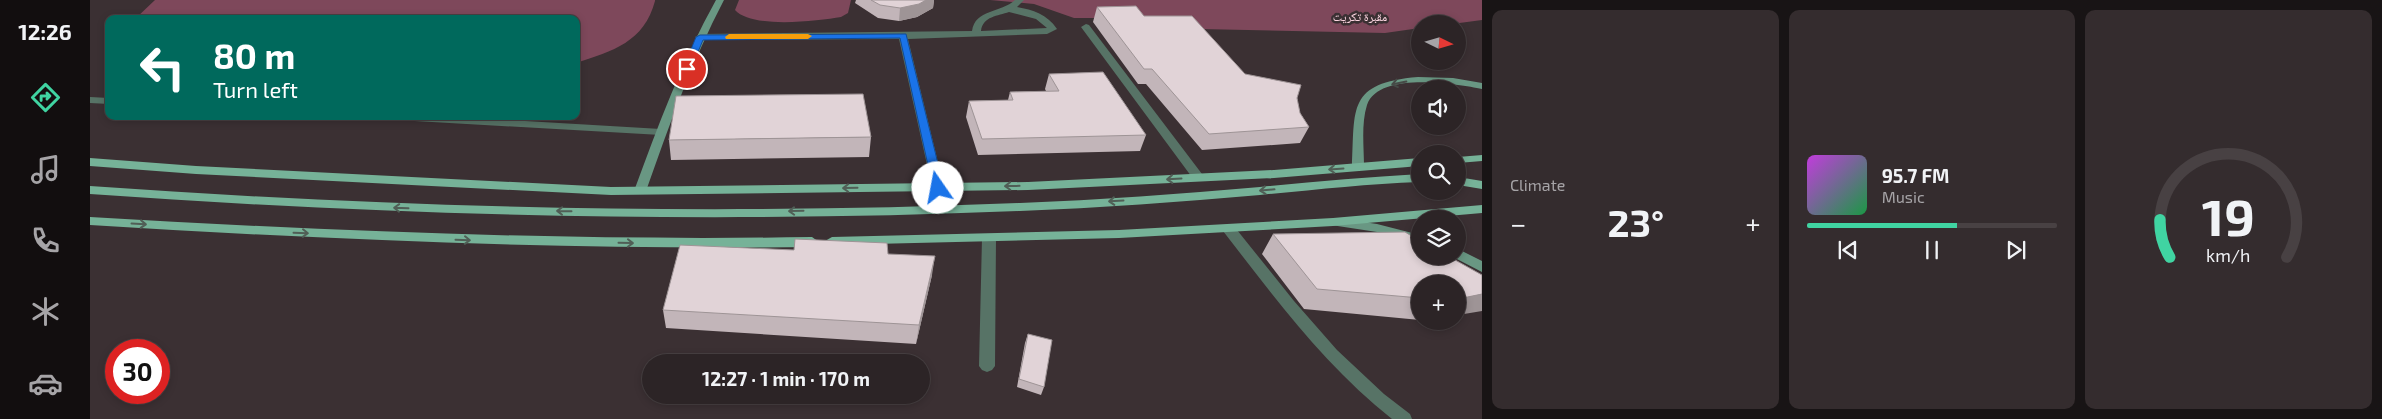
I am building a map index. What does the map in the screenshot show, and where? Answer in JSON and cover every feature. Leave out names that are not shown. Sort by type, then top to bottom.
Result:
[{"type":"main road","points":[[1466,159],[1482,158]]},
{"type":"main road","points":[[90,162],[196,170],[640,191],[1028,186],[1411,163]]},
{"type":"main road","points":[[90,190],[304,204],[576,212],[872,210],[1019,206],[1165,199],[1411,179]]},
{"type":"main road","points":[[1466,182],[1482,185]]},
{"type":"main road","points":[[90,221],[278,232],[563,242],[695,244],[989,238],[1228,228],[1333,222],[1482,209]]},
{"type":"street","points":[[640,191],[661,132],[700,37],[720,0]]},
{"type":"street","points":[[1009,10],[1020,0]]},
{"type":"street","points":[[700,37],[903,36],[1047,30],[1052,28],[1048,22],[1040,17],[1009,10],[998,11],[982,18],[976,24],[976,32]]},
{"type":"street","points":[[1086,27],[1198,177]]},
{"type":"street","points":[[903,36],[938,188]]},
{"type":"street","points":[[1358,167],[1362,104],[1374,90],[1386,85],[1414,80],[1450,81],[1482,86]]},
{"type":"street","points":[[90,100],[105,101]]},
{"type":"street","points":[[450,120],[661,132]]},
{"type":"street","points":[[1333,222],[1377,228],[1411,237]]},
{"type":"street","points":[[1228,228],[1328,353],[1352,378],[1404,419]]},
{"type":"street","points":[[987,366],[989,238]]},
{"type":"street","points":[[1466,258],[1482,266]]},
{"type":"green space","points":[[155,0],[655,0],[650,15],[635,35],[614,49],[580,62],[580,15],[139,15]]},
{"type":"green space","points":[[739,0],[851,0],[848,13],[841,17],[801,22],[770,22],[743,16],[735,10]]},
{"type":"green space","name":"مقبرة تكريت","points":[[990,0],[1482,0],[1482,20],[1466,22],[1466,15],[1411,15],[1411,29],[1385,33],[1199,29],[1164,18],[1074,18],[1034,4]]},
{"type":"building","points":[[871,0],[926,0],[919,4],[900,8],[880,5]]},
{"type":"building","points":[[1136,6],[1144,16],[1192,16],[1245,74],[1301,85],[1297,98],[1300,113],[1309,127],[1209,134],[1152,69],[1144,69],[1097,7]]},
{"type":"building","points":[[1103,72],[1146,135],[982,139],[969,101],[1013,100],[1010,92],[1059,91],[1049,74]]},
{"type":"building","points":[[863,94],[871,137],[669,140],[676,96]]},
{"type":"building","points":[[1405,232],[1411,236],[1411,265],[1464,265],[1482,275],[1482,294],[1466,297],[1466,275],[1411,275],[1411,297],[1317,289],[1273,234]]},
{"type":"building","points":[[795,239],[887,243],[888,254],[935,256],[919,325],[663,310],[680,245],[794,250]]},
{"type":"building","points":[[1028,334],[1052,340],[1044,387],[1019,379]]},
{"type":"slow traffic","points":[[729,37],[808,36]]},
{"type":"route","points":[[687,69],[700,37],[903,36],[938,188]]}]
